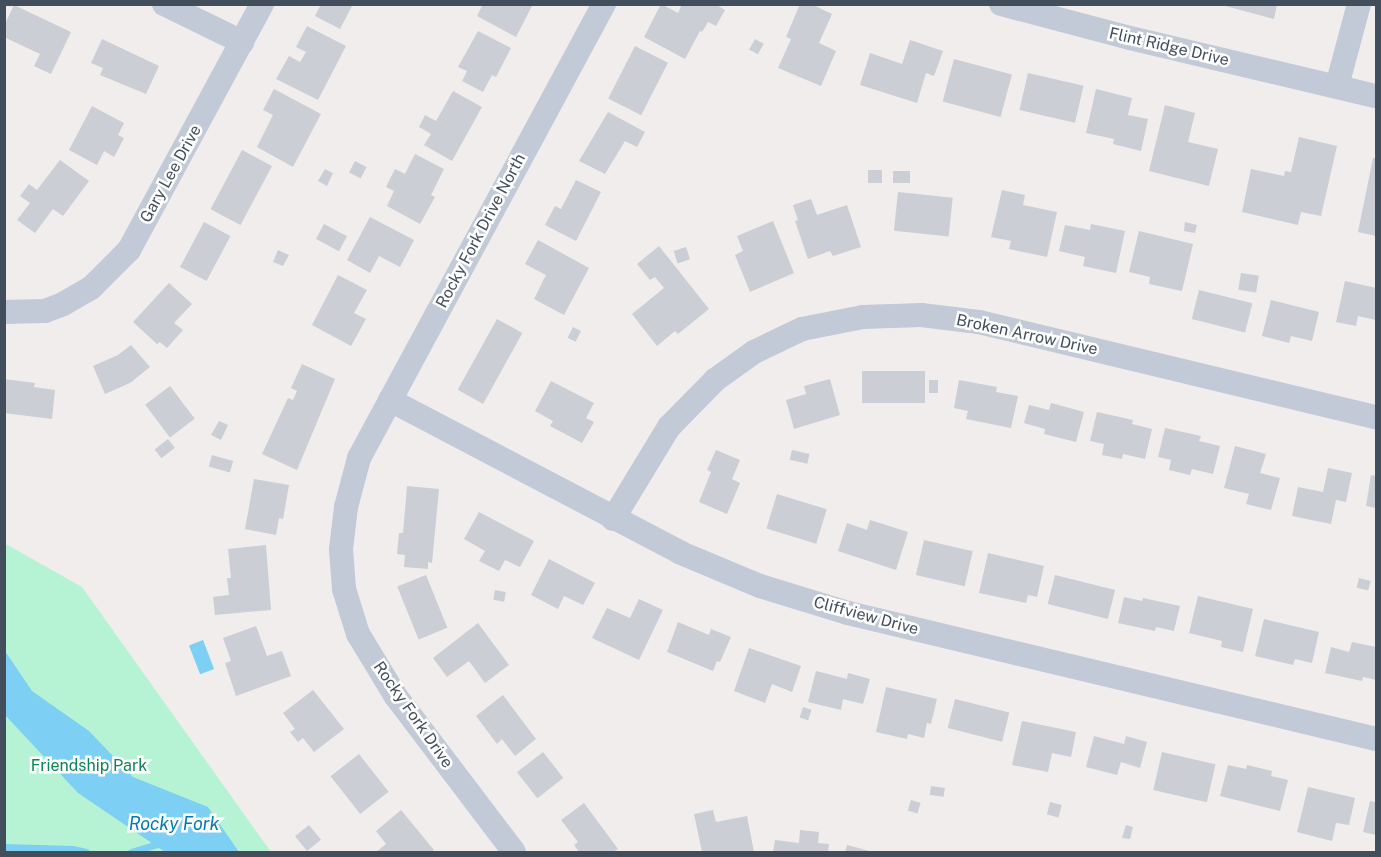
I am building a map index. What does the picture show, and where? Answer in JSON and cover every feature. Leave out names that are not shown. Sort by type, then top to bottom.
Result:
[{"type":"street","points":[[164,4],[242,42]]},
{"type":"street","name":"Gary Lee Drive","points":[[4,312],[45,311],[91,288],[129,250],[262,4]]},
{"type":"street","name":"Rocky Fork Drive North","points":[[359,458],[604,4]]},
{"type":"street","name":"Flint Ridge Drive","points":[[1001,4],[1041,10],[1377,96]]},
{"type":"street","points":[[1337,86],[1359,4]]},
{"type":"street","name":"Broken Arrow Drive","points":[[613,519],[669,427],[715,380],[754,352],[802,329],[863,317],[921,315],[980,322],[1377,417]]},
{"type":"street","name":"Cliffview Drive","points":[[390,400],[613,519],[681,553],[760,586],[848,613],[1377,739]]},
{"type":"street","name":"Rocky Fork Drive","points":[[359,458],[346,507],[341,549],[344,589],[358,634],[395,695],[514,852]]},
{"type":"green space","name":"Friendship Park","points":[[4,543],[82,587],[271,852],[5,852]]},
{"type":"water","points":[[203,640],[214,669],[200,674],[189,645]]},
{"type":"water","name":"Rocky Fork","points":[[5,651],[32,691],[89,731],[133,777],[208,807],[239,852],[165,852],[78,793],[5,715]]},
{"type":"building","points":[[321,4],[353,4],[340,29],[315,16]]},
{"type":"building","points":[[483,4],[533,4],[516,37],[477,16]]},
{"type":"building","points":[[661,4],[678,13],[682,4],[715,4],[725,10],[716,26],[708,22],[702,32],[700,31],[685,59],[644,37]]},
{"type":"building","points":[[800,4],[811,4],[832,14],[819,43],[836,51],[821,86],[778,68],[791,39],[786,37]]},
{"type":"building","points":[[1218,4],[1277,4],[1274,19]]},
{"type":"building","points":[[14,5],[71,32],[51,74],[34,66],[40,54],[4,37],[4,26]]},
{"type":"building","points":[[307,26],[346,46],[318,100],[276,79],[289,56],[300,62],[306,52],[296,47]]},
{"type":"building","points":[[478,31],[511,48],[496,77],[492,75],[483,92],[462,81],[467,71],[458,67]]},
{"type":"building","points":[[102,39],[159,66],[146,94],[100,75],[103,68],[91,63]]},
{"type":"building","points":[[755,39],[764,44],[758,54],[749,49]]},
{"type":"building","points":[[910,40],[943,51],[934,76],[926,73],[917,103],[860,85],[870,53],[902,64]]},
{"type":"building","points":[[635,46],[668,63],[641,115],[608,99]]},
{"type":"building","points":[[954,59],[1012,75],[1001,117],[943,102]]},
{"type":"building","points":[[1028,73],[1084,86],[1075,123],[1019,110]]},
{"type":"building","points":[[274,89],[321,114],[293,167],[257,147],[273,115],[263,110]]},
{"type":"building","points":[[1096,89],[1132,98],[1128,115],[1148,119],[1141,151],[1113,144],[1114,139],[1086,133]]},
{"type":"building","points":[[453,91],[482,107],[452,161],[424,145],[431,134],[419,127],[425,115],[436,121]]},
{"type":"building","points":[[1165,105],[1195,113],[1188,142],[1218,149],[1209,186],[1149,171]]},
{"type":"building","points":[[92,106],[124,123],[118,135],[124,138],[114,157],[104,151],[97,165],[69,150]]},
{"type":"building","points":[[608,112],[645,132],[637,147],[625,141],[605,174],[579,161]]},
{"type":"building","points":[[1299,137],[1337,146],[1321,216],[1301,212],[1298,225],[1242,212],[1251,169],[1284,176],[1285,171],[1291,172]]},
{"type":"building","points":[[242,150],[272,166],[241,225],[211,209]]},
{"type":"building","points":[[415,154],[444,169],[431,195],[435,197],[420,224],[387,206],[394,191],[386,187],[395,169],[405,174]]},
{"type":"building","points":[[1373,158],[1376,158],[1376,236],[1358,232]]},
{"type":"building","points":[[60,160],[89,181],[63,216],[53,209],[35,233],[17,220],[30,203],[20,196],[29,184],[37,190]]},
{"type":"building","points":[[355,161],[367,167],[361,178],[349,173]]},
{"type":"building","points":[[325,169],[333,173],[327,186],[318,181]]},
{"type":"building","points":[[868,170],[882,170],[882,183],[868,183]]},
{"type":"building","points":[[893,171],[910,171],[910,183],[893,183]]},
{"type":"building","points":[[576,180],[601,192],[576,241],[545,225],[555,206],[561,209]]},
{"type":"building","points":[[1002,190],[1025,195],[1023,205],[1057,212],[1047,257],[1009,249],[1011,241],[991,237]]},
{"type":"building","points":[[898,192],[953,198],[949,237],[894,231]]},
{"type":"building","points":[[811,199],[817,215],[847,205],[861,247],[833,256],[830,251],[808,259],[795,221],[798,220],[793,205]]},
{"type":"building","points":[[370,217],[414,240],[400,267],[379,256],[370,273],[347,260]]},
{"type":"building","points":[[773,221],[794,273],[750,292],[735,255],[743,251],[737,236]]},
{"type":"building","points":[[204,222],[230,236],[207,281],[180,267]]},
{"type":"building","points":[[1185,222],[1197,225],[1195,233],[1184,231]]},
{"type":"building","points":[[324,224],[347,236],[339,251],[316,239]]},
{"type":"building","points":[[1091,224],[1125,231],[1116,273],[1083,266],[1085,257],[1059,251],[1065,225],[1090,230]]},
{"type":"building","points":[[1139,231],[1193,244],[1182,291],[1149,284],[1150,277],[1129,272]]},
{"type":"building","points":[[538,240],[589,268],[564,315],[534,299],[546,275],[525,264]]},
{"type":"building","points":[[659,246],[709,309],[678,334],[675,331],[657,346],[632,314],[664,288],[655,277],[650,280],[637,264]]},
{"type":"building","points":[[686,247],[690,259],[678,263],[674,251]]},
{"type":"building","points":[[278,250],[289,255],[283,266],[273,262]]},
{"type":"building","points":[[1241,273],[1259,276],[1256,293],[1238,290]]},
{"type":"building","points":[[338,275],[367,290],[354,313],[366,319],[351,346],[312,325]]},
{"type":"building","points":[[1345,281],[1376,288],[1376,320],[1358,316],[1356,326],[1336,322]]},
{"type":"building","points":[[169,283],[192,304],[174,323],[183,330],[167,348],[160,342],[157,344],[133,322]]},
{"type":"building","points":[[1199,290],[1252,303],[1245,332],[1192,319]]},
{"type":"building","points":[[1271,300],[1319,312],[1312,341],[1291,336],[1289,343],[1262,336]]},
{"type":"building","points":[[497,319],[522,333],[483,404],[458,390]]},
{"type":"building","points":[[573,327],[581,331],[576,342],[568,338]]},
{"type":"building","points":[[131,345],[150,367],[130,383],[105,394],[93,366],[118,355]]},
{"type":"building","points":[[302,364],[335,379],[297,470],[262,454],[288,398],[293,400],[297,391],[291,388]]},
{"type":"building","points":[[862,371],[925,371],[925,403],[862,403]]},
{"type":"building","points":[[4,379],[35,383],[34,387],[55,390],[52,419],[4,413]]},
{"type":"building","points":[[830,379],[840,415],[794,429],[786,400],[806,394],[804,386]]},
{"type":"building","points":[[929,380],[938,380],[938,393],[929,393]]},
{"type":"building","points":[[959,380],[997,387],[996,392],[1018,396],[1011,428],[966,419],[968,411],[954,408]]},
{"type":"building","points":[[551,381],[594,403],[586,418],[594,422],[582,443],[550,426],[553,421],[535,411]]},
{"type":"building","points":[[170,386],[195,419],[170,437],[145,405]]},
{"type":"building","points":[[1051,403],[1084,412],[1076,442],[1044,434],[1045,429],[1024,423],[1029,405],[1049,410]]},
{"type":"building","points":[[1097,412],[1133,420],[1132,424],[1152,429],[1145,459],[1123,454],[1122,459],[1102,455],[1104,444],[1090,441]]},
{"type":"building","points":[[219,421],[228,425],[221,440],[211,435]]},
{"type":"building","points":[[1165,428],[1201,436],[1199,441],[1220,446],[1213,474],[1192,469],[1190,475],[1169,470],[1171,460],[1158,457]]},
{"type":"building","points":[[168,439],[175,448],[161,458],[155,449]]},
{"type":"building","points":[[1235,446],[1266,454],[1260,473],[1280,478],[1271,510],[1246,504],[1249,494],[1224,488]]},
{"type":"building","points":[[716,450],[740,460],[732,479],[740,483],[727,514],[699,502],[711,472],[707,470]]},
{"type":"building","points":[[792,450],[810,454],[807,464],[790,460]]},
{"type":"building","points":[[212,455],[233,461],[230,473],[209,467]]},
{"type":"building","points":[[1328,468],[1352,473],[1346,502],[1336,500],[1331,524],[1292,516],[1298,487],[1323,492]]},
{"type":"building","points":[[1371,475],[1376,476],[1376,508],[1366,506]]},
{"type":"building","points":[[254,479],[289,485],[283,519],[279,518],[276,535],[245,529]]},
{"type":"building","points":[[407,486],[439,489],[432,563],[428,562],[428,569],[404,567],[405,555],[397,554],[399,533],[403,533]]},
{"type":"building","points":[[777,494],[827,509],[816,544],[766,528]]},
{"type":"building","points":[[479,512],[534,541],[520,567],[505,560],[499,571],[479,561],[485,551],[464,539]]},
{"type":"building","points":[[870,520],[908,532],[896,570],[838,551],[847,523],[867,530]]},
{"type":"building","points":[[924,540],[973,551],[965,586],[916,575]]},
{"type":"building","points":[[266,545],[271,610],[215,615],[213,597],[229,595],[227,578],[231,578],[228,549]]},
{"type":"building","points":[[988,553],[1044,566],[1037,597],[1028,595],[1026,603],[979,593]]},
{"type":"building","points":[[549,559],[595,583],[583,605],[564,596],[558,609],[531,595]]},
{"type":"building","points":[[426,575],[447,628],[419,639],[397,587]]},
{"type":"building","points":[[1055,575],[1115,590],[1108,619],[1048,604]]},
{"type":"building","points":[[1359,578],[1371,581],[1368,591],[1357,588]]},
{"type":"building","points":[[495,590],[506,592],[504,602],[493,600]]},
{"type":"building","points":[[1198,596],[1253,609],[1243,652],[1221,647],[1222,641],[1189,633]]},
{"type":"building","points":[[1124,597],[1142,601],[1143,598],[1180,606],[1174,631],[1156,627],[1155,631],[1118,623]]},
{"type":"building","points":[[639,599],[663,610],[639,660],[592,638],[607,608],[630,618]]},
{"type":"building","points":[[1264,619],[1319,632],[1312,663],[1295,659],[1293,665],[1255,656]]},
{"type":"building","points":[[678,622],[709,635],[711,629],[731,637],[720,662],[717,661],[713,671],[667,652]]},
{"type":"building","points":[[478,623],[509,665],[485,683],[469,661],[447,677],[433,658]]},
{"type":"building","points":[[256,626],[267,656],[282,651],[291,676],[236,696],[225,663],[231,661],[223,638]]},
{"type":"building","points":[[1352,642],[1376,647],[1376,680],[1363,677],[1362,681],[1325,673],[1331,647],[1349,652]]},
{"type":"building","points":[[749,648],[801,666],[792,692],[772,684],[765,703],[734,691]]},
{"type":"building","points":[[816,671],[847,679],[848,673],[870,679],[863,704],[843,699],[841,710],[808,702]]},
{"type":"building","points":[[886,687],[937,699],[931,724],[927,723],[924,738],[908,734],[907,739],[876,732]]},
{"type":"building","points":[[313,690],[344,729],[314,752],[303,738],[298,742],[290,732],[295,729],[283,713]]},
{"type":"building","points":[[503,695],[536,739],[515,756],[502,739],[497,744],[476,716]]},
{"type":"building","points":[[955,699],[1009,713],[1002,742],[948,728]]},
{"type":"building","points":[[803,707],[812,710],[808,720],[800,717]]},
{"type":"building","points":[[1022,721],[1076,732],[1071,757],[1052,753],[1048,772],[1012,765]]},
{"type":"building","points":[[1094,736],[1124,744],[1126,736],[1147,742],[1140,768],[1121,762],[1117,775],[1086,767]]},
{"type":"building","points":[[543,752],[563,778],[537,798],[517,772]]},
{"type":"building","points":[[1162,752],[1216,764],[1207,802],[1153,790]]},
{"type":"building","points":[[359,754],[389,792],[360,814],[331,776]]},
{"type":"building","points":[[1228,765],[1246,769],[1247,765],[1272,771],[1271,776],[1288,780],[1280,811],[1220,796]]},
{"type":"building","points":[[931,786],[945,788],[944,797],[930,795]]},
{"type":"building","points":[[1308,787],[1355,798],[1349,825],[1336,823],[1332,841],[1297,832]]},
{"type":"building","points":[[911,800],[921,803],[917,813],[908,811]]},
{"type":"building","points":[[1370,801],[1376,802],[1376,835],[1363,832]]},
{"type":"building","points":[[1050,802],[1062,805],[1058,818],[1047,815]]},
{"type":"building","points":[[584,803],[618,849],[613,852],[579,852],[574,845],[578,842],[561,820]]},
{"type":"building","points":[[401,810],[434,850],[431,852],[376,852],[386,844],[376,831]]},
{"type":"building","points":[[713,810],[716,822],[747,816],[754,852],[702,852],[694,814]]},
{"type":"building","points":[[309,825],[321,840],[307,851],[295,836]]},
{"type":"building","points":[[1126,825],[1133,827],[1130,839],[1122,838]]},
{"type":"building","points":[[800,830],[819,832],[818,843],[829,844],[828,852],[773,852],[775,840],[799,843]]},
{"type":"building","points":[[847,845],[873,852],[845,852]]},
{"type":"waterway","points":[[131,852],[163,842]]},
{"type":"waterway","points":[[4,847],[72,849],[86,852]]}]
